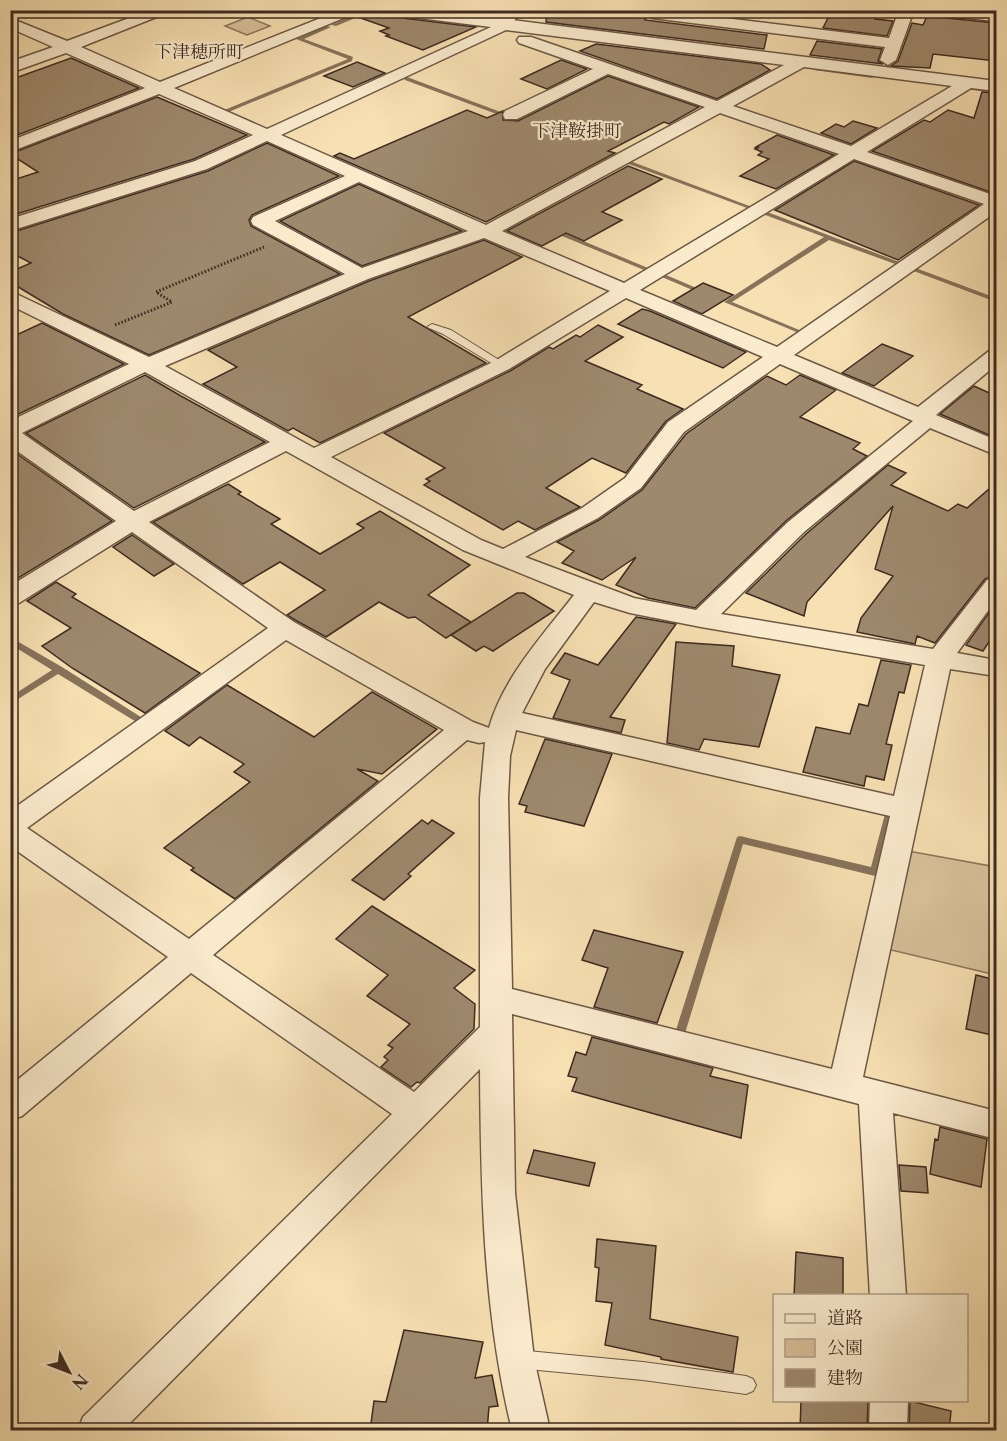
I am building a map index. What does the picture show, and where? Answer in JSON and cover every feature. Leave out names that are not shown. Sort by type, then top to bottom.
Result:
[{"type":"street","points":[[10,68],[167,10]]},
{"type":"street","points":[[10,147],[356,10]]},
{"type":"street","points":[[394,10],[504,22],[640,42],[996,87]]},
{"type":"street","points":[[883,72],[907,10]]},
{"type":"street","points":[[938,10],[996,17]]},
{"type":"street","points":[[640,42],[659,13],[894,43]]},
{"type":"street","points":[[10,22],[486,232],[996,448]]},
{"type":"street","points":[[10,225],[201,165],[504,22],[607,68],[996,203]]},
{"type":"street","points":[[801,62],[486,232],[361,275],[147,364],[10,432],[285,628],[463,729],[503,730],[906,808]]},
{"type":"street","points":[[511,115],[607,68]]},
{"type":"street","points":[[314,457],[502,365],[968,83]]},
{"type":"street","points":[[359,176],[260,221],[361,275]]},
{"type":"street","points":[[503,559],[590,513],[633,483],[676,427],[996,203]]},
{"type":"street","points":[[10,297],[147,364],[472,545],[503,559],[630,605],[996,668]]},
{"type":"street","points":[[701,619],[796,527],[996,355]]},
{"type":"street","points":[[10,597],[132,521],[287,442]]},
{"type":"street","points":[[888,1294],[860,1091],[906,808],[939,660],[973,612],[996,585]]},
{"type":"street","points":[[531,1431],[515,1359],[498,1193],[498,1014],[494,798],[503,730],[520,688],[589,591]]},
{"type":"street","points":[[10,826],[285,628]]},
{"type":"street","points":[[10,1106],[463,729]]},
{"type":"street","points":[[10,831],[416,1112]]},
{"type":"street","points":[[498,1014],[860,1091],[996,1125]]},
{"type":"street","points":[[97,1431],[416,1112],[498,1014]]},
{"type":"street","points":[[888,1431],[889,1402]]},
{"type":"lane","points":[[432,327],[447,332],[502,365]]},
{"type":"lane","points":[[515,1359],[643,1371],[746,1385]]},
{"type":"path","points":[[88,336],[172,302],[156,292],[290,237]]},
{"type":"green space","points":[[248,17],[270,26],[247,35],[225,26]]},
{"type":"green space","points":[[908,851],[996,867],[996,975],[887,949]]},
{"type":"building","points":[[365,10],[385,10],[394,17],[476,27],[423,50],[386,36],[389,35],[380,31],[389,28],[355,16]]},
{"type":"building","points":[[547,10],[650,10],[645,20],[767,35],[764,49],[546,22]]},
{"type":"building","points":[[832,10],[878,10],[875,19],[893,21],[887,36],[823,28]]},
{"type":"building","points":[[927,16],[996,23],[996,61],[933,54],[930,68],[891,66],[898,61],[912,23],[923,25]]},
{"type":"building","points":[[817,41],[882,49],[878,61],[883,64],[810,55]]},
{"type":"building","points":[[596,44],[761,64],[770,70],[717,99],[580,51]]},
{"type":"building","points":[[71,58],[139,88],[10,138],[10,134],[18,132],[10,128],[10,80]]},
{"type":"building","points":[[561,60],[587,69],[547,89],[521,79]]},
{"type":"building","points":[[357,62],[385,73],[353,87],[324,76]]},
{"type":"building","points":[[608,76],[699,107],[669,124],[664,122],[608,151],[615,153],[486,222],[334,156],[340,153],[354,159],[467,110],[487,118],[503,111],[503,120],[518,121]]},
{"type":"building","points":[[982,92],[996,93],[996,194],[872,151],[924,120],[930,122],[948,110],[974,118]]},
{"type":"building","points":[[157,97],[247,135],[194,159],[10,216],[10,181],[38,172],[10,154]]},
{"type":"building","points":[[853,121],[877,128],[851,144],[821,133],[836,124],[844,127]]},
{"type":"building","points":[[777,135],[834,155],[776,189],[740,176],[769,159],[758,155],[762,152],[755,149]]},
{"type":"building","points":[[267,143],[339,176],[252,215],[249,220],[251,226],[340,274],[149,355],[63,314],[10,282],[10,272],[31,263],[10,252],[10,233],[208,171]]},
{"type":"building","points":[[854,161],[979,205],[898,260],[775,210]]},
{"type":"building","points":[[628,166],[662,179],[602,212],[622,220],[584,241],[566,233],[542,246],[507,231]]},
{"type":"building","points":[[359,184],[462,231],[362,266],[280,221]]},
{"type":"building","points":[[484,240],[522,257],[408,317],[486,363],[320,443],[293,428],[288,431],[203,384],[237,367],[208,350],[369,281]]},
{"type":"building","points":[[703,283],[733,295],[702,314],[673,301]]},
{"type":"building","points":[[642,309],[746,352],[723,368],[618,324]]},
{"type":"building","points":[[42,323],[124,364],[10,418],[10,338]]},
{"type":"building","points":[[598,325],[623,337],[585,361],[642,385],[637,389],[683,409],[666,421],[626,473],[592,458],[546,488],[580,507],[535,530],[518,521],[503,530],[424,485],[430,481],[426,479],[445,468],[384,433],[510,371],[549,347],[553,349],[576,335],[580,337]]},
{"type":"building","points":[[882,344],[913,356],[874,386],[842,373]]},
{"type":"building","points":[[145,375],[265,442],[134,508],[26,433]]},
{"type":"building","points":[[800,375],[836,390],[800,417],[860,443],[853,449],[867,456],[787,520],[695,608],[648,598],[616,585],[636,557],[602,580],[562,563],[574,551],[557,542],[599,520],[642,490],[686,434],[767,376],[786,385]]},
{"type":"building","points":[[974,386],[996,396],[996,438],[940,414]]},
{"type":"building","points":[[10,449],[112,521],[10,583]]},
{"type":"building","points":[[888,465],[906,473],[891,485],[948,511],[958,504],[967,508],[996,483],[996,575],[985,579],[935,643],[917,636],[915,644],[857,632],[861,618],[893,576],[875,569],[893,506],[807,602],[804,616],[746,593],[806,534]]},
{"type":"building","points":[[228,484],[241,492],[238,494],[280,519],[271,524],[320,554],[364,528],[357,524],[380,511],[470,565],[428,595],[471,622],[446,638],[415,617],[408,618],[379,602],[326,637],[295,620],[287,615],[325,590],[280,562],[243,584],[153,522]]},
{"type":"building","points":[[132,535],[174,564],[154,576],[113,547]]},
{"type":"building","points":[[56,582],[76,594],[72,597],[200,673],[145,713],[72,668],[42,646],[71,628],[27,601]]},
{"type":"building","points":[[517,593],[524,593],[554,611],[493,651],[484,646],[476,651],[451,635]]},
{"type":"building","points":[[996,603],[996,631],[983,651],[966,645]]},
{"type":"building","points":[[636,617],[676,624],[610,717],[625,720],[621,733],[553,718],[570,680],[551,673],[565,653],[598,665]]},
{"type":"building","points":[[676,642],[734,646],[732,666],[780,675],[759,747],[704,739],[699,750],[667,743]]},
{"type":"building","points":[[881,660],[911,665],[904,693],[899,692],[886,744],[892,745],[884,780],[866,776],[864,786],[803,772],[816,727],[850,734],[859,704],[868,706]]},
{"type":"building","points":[[227,685],[314,737],[372,692],[437,729],[382,774],[357,769],[378,781],[235,899],[191,870],[194,868],[164,848],[250,782],[234,772],[244,764],[200,737],[189,746],[165,731]]},
{"type":"building","points":[[545,739],[612,754],[584,826],[525,812],[527,806],[519,804]]},
{"type":"building","points":[[422,820],[428,824],[432,820],[454,833],[408,874],[411,876],[384,900],[352,880]]},
{"type":"building","points":[[372,906],[475,970],[454,988],[475,1004],[474,1029],[420,1083],[417,1082],[411,1087],[381,1067],[388,1060],[384,1057],[393,1048],[388,1045],[410,1024],[367,996],[388,975],[336,939]]},
{"type":"building","points":[[594,930],[683,952],[657,1023],[594,1007],[608,968],[582,960]]},
{"type":"building","points":[[976,975],[996,980],[996,1036],[966,1029]]},
{"type":"building","points":[[592,1037],[713,1068],[710,1076],[748,1085],[741,1138],[572,1091],[577,1078],[568,1076],[576,1052],[586,1055]]},
{"type":"building","points":[[940,1127],[987,1139],[981,1187],[930,1174],[935,1139],[938,1140]]},
{"type":"building","points":[[534,1150],[595,1163],[589,1186],[527,1173]]},
{"type":"building","points":[[899,1165],[926,1167],[928,1193],[901,1191]]},
{"type":"building","points":[[597,1239],[656,1246],[650,1319],[738,1337],[733,1372],[661,1359],[661,1357],[605,1345],[612,1303],[596,1301],[599,1268],[595,1267]]},
{"type":"building","points":[[796,1252],[843,1258],[843,1294],[794,1294]]},
{"type":"building","points":[[404,1330],[483,1342],[475,1378],[492,1375],[498,1406],[489,1407],[487,1431],[370,1431],[374,1401],[386,1402]]},
{"type":"building","points":[[801,1402],[868,1402],[867,1431],[800,1431]]},
{"type":"building","points":[[910,1402],[951,1411],[949,1431],[909,1431]]},
{"type":"waterway","points":[[334,25],[357,16]]},
{"type":"waterway","points":[[328,27],[299,39],[351,58]]},
{"type":"waterway","points":[[224,112],[350,60]]},
{"type":"waterway","points":[[816,69],[872,76]]},
{"type":"waterway","points":[[407,79],[528,124]]},
{"type":"waterway","points":[[968,88],[996,91]]},
{"type":"waterway","points":[[628,162],[749,207]]},
{"type":"waterway","points":[[762,212],[829,237]]},
{"type":"waterway","points":[[552,230],[646,269]]},
{"type":"waterway","points":[[801,332],[727,302],[829,237]]},
{"type":"waterway","points":[[829,237],[900,264]]},
{"type":"waterway","points":[[913,269],[996,300]]},
{"type":"waterway","points":[[659,274],[704,293]]},
{"type":"waterway","points":[[10,640],[58,670]]},
{"type":"waterway","points":[[10,701],[58,670]]},
{"type":"waterway","points":[[58,670],[141,721]]},
{"type":"waterway","points":[[681,1030],[740,840],[875,872],[890,814]]},
{"type":"district","name":"下津穂所町","points":[[199,52]]},
{"type":"district","name":"下津鞍掛町","points":[[577,131]]}]
